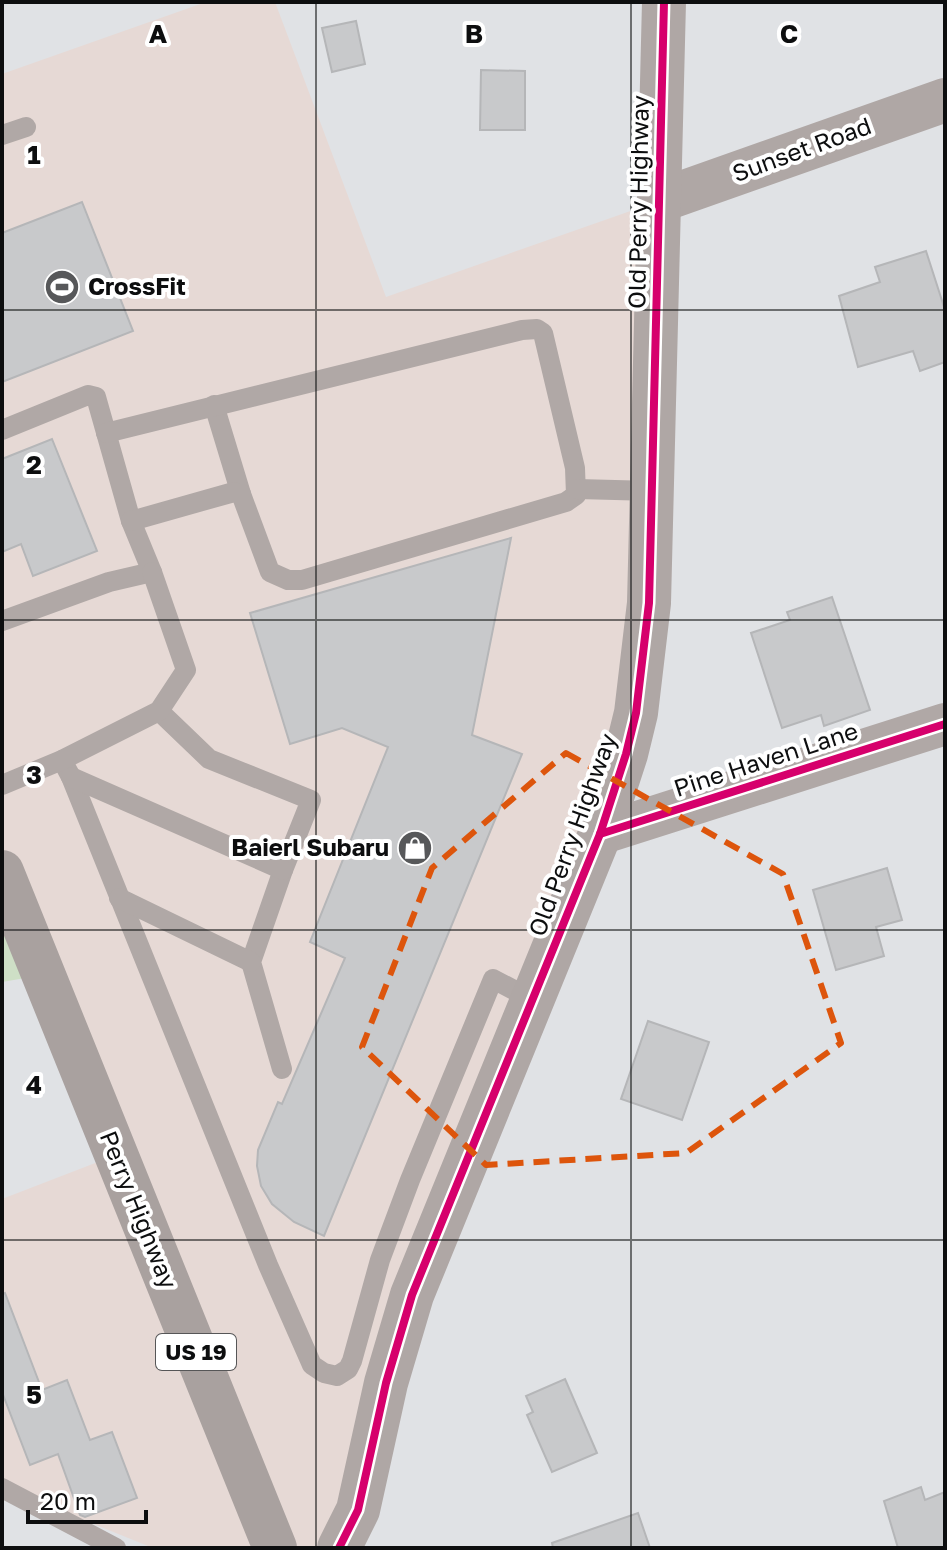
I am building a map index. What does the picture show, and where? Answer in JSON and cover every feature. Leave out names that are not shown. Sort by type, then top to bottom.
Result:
[{"type":"main road","name":"Perry Highway","points":[[2,872],[275,1548]]},
{"type":"street","name":"Old Perry Highway","points":[[339,1548],[358,1510],[386,1383],[412,1295],[600,834],[636,713],[649,603],[664,2]]},
{"type":"street","name":"Sunset Road","points":[[659,201],[945,100]]},
{"type":"street","name":"Pine Haven Lane","points":[[600,834],[945,724]]},
{"type":"lane","points":[[2,135],[26,127]]},
{"type":"lane","points":[[106,433],[214,405],[522,330],[537,329],[543,333],[567,429],[576,495],[566,502],[302,580],[288,580],[270,572],[241,494],[214,405]]},
{"type":"lane","points":[[2,430],[88,395],[96,397],[131,521],[186,670],[159,711],[66,768],[2,785]]},
{"type":"lane","points":[[577,489],[653,491]]},
{"type":"lane","points":[[131,521],[234,492],[241,494]]},
{"type":"lane","points":[[2,621],[109,582],[152,572]]},
{"type":"lane","points":[[159,711],[209,759],[311,800],[251,962],[282,1069]]},
{"type":"lane","points":[[66,768],[283,870]]},
{"type":"lane","points":[[66,768],[268,1265],[312,1365],[317,1369],[337,1376],[348,1369],[380,1260],[493,979],[533,1000]]},
{"type":"lane","points":[[119,898],[251,962]]},
{"type":"lane","points":[[2,1488],[116,1548]]},
{"type":"highlighted area","points":[[566,753],[783,874],[841,1043],[686,1153],[486,1165],[362,1047],[432,868]]},
{"type":"shaded area","points":[[206,2],[275,2],[386,297],[659,201],[643,664],[339,1548],[153,1548],[2,1487],[2,1199],[116,1155],[2,872],[2,74]]},
{"type":"green space","points":[[2,872],[43,975],[2,982]]},
{"type":"building","points":[[356,21],[365,64],[332,72],[322,28]]},
{"type":"building","points":[[481,70],[525,71],[525,130],[480,130]]},
{"type":"building","points":[[82,202],[133,331],[2,382],[2,233]]},
{"type":"building","points":[[926,251],[945,310],[945,362],[920,371],[913,351],[858,367],[839,296],[880,282],[875,267]]},
{"type":"building","points":[[52,439],[97,551],[33,576],[21,544],[2,552],[2,459]]},
{"type":"building","name":"Baierl Subaru","points":[[511,538],[472,735],[522,754],[324,1236],[294,1222],[272,1204],[261,1186],[258,1150],[278,1102],[282,1104],[345,958],[310,942],[388,747],[342,728],[290,744],[250,613]]},
{"type":"building","points":[[832,597],[870,710],[824,726],[821,715],[782,728],[751,633],[790,620],[787,612]]},
{"type":"building","points":[[887,868],[902,920],[876,927],[884,956],[836,970],[813,890]]},
{"type":"building","points":[[648,1021],[709,1042],[682,1120],[621,1099]]},
{"type":"building","points":[[5,1293],[42,1390],[67,1380],[90,1440],[112,1432],[137,1498],[85,1517],[80,1515],[58,1454],[30,1465],[2,1392],[2,1294]]},
{"type":"building","points":[[565,1379],[597,1453],[552,1472],[527,1415],[533,1412],[526,1396]]},
{"type":"building","points":[[921,1487],[925,1500],[945,1492],[945,1548],[898,1548],[884,1501]]},
{"type":"building","points":[[638,1513],[650,1548],[553,1548],[552,1543]]},
{"type":"cycle path","points":[[339,1548],[358,1510],[386,1383],[412,1295],[600,834],[636,713],[649,603],[664,2]]},
{"type":"cycle path","points":[[600,834],[945,724]]},
{"type":"place","name":"CrossFit","points":[[62,287]]},
{"type":"place","name":"Baierl Subaru","points":[[415,848]]}]
